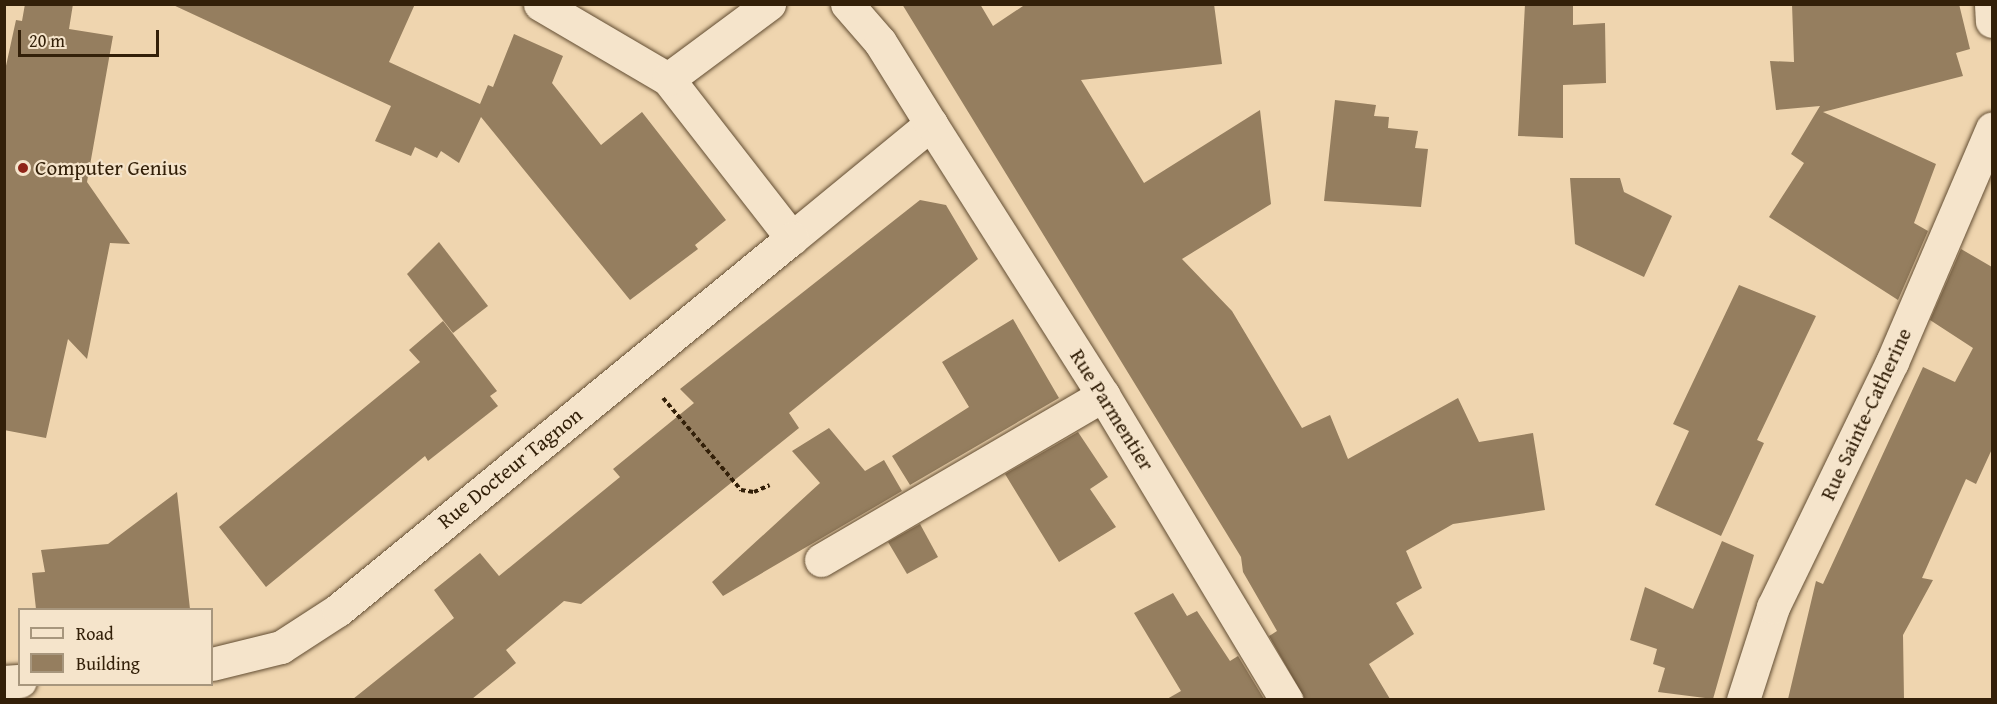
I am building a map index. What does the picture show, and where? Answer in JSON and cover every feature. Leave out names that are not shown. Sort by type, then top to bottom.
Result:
[{"type":"street","points":[[540,4],[668,79],[792,238],[931,124]]},
{"type":"street","points":[[668,79],[769,4]]},
{"type":"street","name":"Rue Parmentier","points":[[847,4],[880,42],[1103,395],[1286,699]]},
{"type":"street","points":[[1991,4],[1992,21]]},
{"type":"street","name":"Rue Sainte-Catherine","points":[[1743,699],[1773,607],[1892,362],[1992,129]]},
{"type":"street","name":"Rue Docteur Tagnon","points":[[213,664],[281,646],[338,609],[792,238]]},
{"type":"street","points":[[821,560],[1103,395]]},
{"type":"path","points":[[636,365],[733,482],[754,492],[770,485]]},
{"type":"building","points":[[25,4],[73,4],[69,29],[113,36],[87,182],[130,244],[110,243],[87,359],[68,339],[46,438],[4,430],[4,75],[16,20],[22,21]]},
{"type":"building","points":[[171,4],[415,4],[389,62],[480,104],[488,85],[493,87],[514,34],[563,56],[552,83],[601,145],[642,112],[726,220],[695,245],[698,249],[630,300],[481,117],[459,163],[441,151],[437,158],[415,147],[411,156],[375,141],[391,106]]},
{"type":"building","points":[[902,4],[980,4],[993,26],[1026,4],[1214,4],[1222,64],[1081,80],[1144,183],[1260,110],[1271,204],[1182,259],[1232,311],[1302,428],[1330,415],[1348,459],[1458,398],[1479,442],[1533,433],[1545,510],[1453,524],[1406,551],[1422,588],[1396,603],[1414,634],[1369,664],[1390,699],[1305,699],[1269,636],[1277,631],[1243,572],[1241,557]]},
{"type":"building","points":[[1525,4],[1573,4],[1573,25],[1605,23],[1606,83],[1563,85],[1563,138],[1518,136]]},
{"type":"building","points":[[1792,4],[1959,4],[1970,49],[1956,53],[1963,76],[1823,112],[1936,164],[1914,223],[1928,231],[1898,300],[1769,217],[1804,163],[1791,154],[1820,106],[1776,110],[1770,61],[1794,62]]},
{"type":"building","points":[[1335,100],[1376,105],[1374,116],[1389,117],[1388,128],[1418,131],[1415,148],[1428,149],[1421,207],[1324,201]]},
{"type":"building","points":[[1570,178],[1620,178],[1624,192],[1672,216],[1644,277],[1575,244]]},
{"type":"building","points":[[920,200],[946,205],[978,259],[789,413],[799,428],[581,604],[564,601],[506,650],[516,663],[472,699],[353,699],[454,618],[434,590],[480,553],[499,576],[620,477],[613,469],[694,403],[680,389]]},
{"type":"building","points":[[439,242],[488,306],[453,333],[407,274]]},
{"type":"building","points":[[1961,249],[1992,267],[1992,449],[1976,484],[1966,479],[1922,578],[1933,580],[1903,635],[1904,699],[1788,699],[1816,581],[1823,584],[1923,367],[1955,382],[1973,348],[1930,320]]},
{"type":"building","points":[[1739,285],[1816,316],[1757,440],[1764,443],[1721,536],[1655,505],[1689,431],[1673,424]]},
{"type":"building","points":[[1013,319],[1059,398],[910,485],[892,456],[969,407],[942,362]]},
{"type":"building","points":[[443,321],[497,391],[490,396],[498,406],[428,461],[425,456],[266,587],[219,527],[420,362],[409,350]]},
{"type":"building","points":[[829,428],[865,471],[884,460],[902,491],[723,596],[712,582],[820,483],[792,451]]},
{"type":"building","points":[[1078,432],[1108,477],[1090,489],[1116,527],[1059,562],[1005,474]]},
{"type":"building","points":[[177,492],[190,608],[36,608],[32,573],[45,572],[41,550],[108,544]]},
{"type":"building","points":[[920,524],[938,557],[907,574],[888,542]]},
{"type":"building","points":[[1722,541],[1754,555],[1713,699],[1658,692],[1665,668],[1653,664],[1657,649],[1630,640],[1645,587],[1693,609]]},
{"type":"building","points":[[1173,593],[1187,616],[1197,611],[1230,661],[1238,656],[1264,699],[1167,699],[1181,691],[1134,613]]},
{"type":"place","name":"Computer Genius","points":[[23,168]]}]
